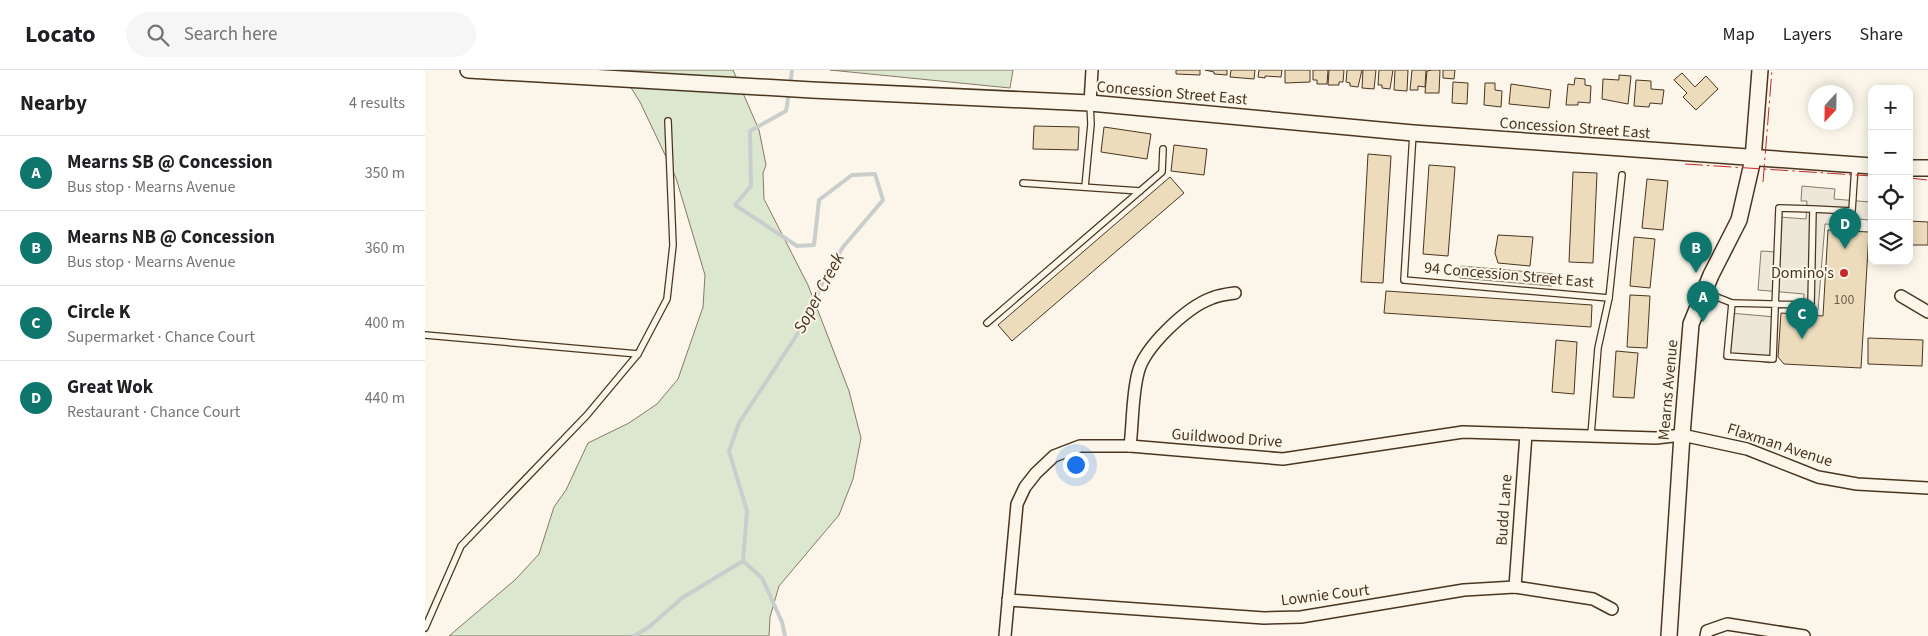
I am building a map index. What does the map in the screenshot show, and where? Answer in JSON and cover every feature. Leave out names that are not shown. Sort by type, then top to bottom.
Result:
[{"type":"street","name":"Concession Street East","points":[[468,70],[812,90],[1090,103],[1413,133],[1868,166]]},
{"type":"street","points":[[1090,103],[1092,70]]},
{"type":"street","name":"Mearns Avenue","points":[[1669,636],[1691,324],[1704,292],[1739,220],[1753,159],[1760,70]]},
{"type":"street","points":[[1913,168],[1928,168]]},
{"type":"street","points":[[1130,446],[1138,374],[1143,358],[1153,344],[1191,311],[1212,298],[1235,293]]},
{"type":"street","points":[[1901,296],[1928,312]]},
{"type":"street","name":"Guildwood Drive","points":[[1005,636],[1017,504],[1025,486],[1054,456],[1080,446],[1130,446],[1283,460],[1463,432],[1656,438],[1682,435]]},
{"type":"street","name":"Budd Lane","points":[[1515,587],[1526,434]]},
{"type":"street","name":"Flaxman Avenue","points":[[1682,435],[1747,448],[1818,477],[1857,484],[1928,488]]},
{"type":"street","name":"Lownie Court","points":[[1008,600],[1264,618],[1301,617],[1465,590],[1515,587],[1593,599],[1612,609]]},
{"type":"street","points":[[1706,636],[1707,631],[1727,624],[1804,636]]},
{"type":"lane","points":[[1085,187],[1091,124],[1090,103]]},
{"type":"lane","points":[[425,628],[461,546],[587,415],[638,354],[667,299],[673,245],[668,121]]},
{"type":"lane","name":"94 Concession Street East","points":[[1413,133],[1404,280],[1609,298]]},
{"type":"lane","points":[[987,322],[1162,172],[1163,149]]},
{"type":"lane","points":[[1732,303],[1727,356],[1773,359],[1779,208],[1852,211],[1855,166]]},
{"type":"lane","name":"94 Concession Street East","points":[[1591,435],[1598,348],[1609,298],[1622,175]]},
{"type":"lane","points":[[1023,183],[1140,191]]},
{"type":"lane","points":[[1704,292],[1732,303],[1811,304],[1813,209]]},
{"type":"lane","points":[[425,334],[638,354]]},
{"type":"green space","points":[[620,70],[733,70],[759,130],[766,165],[763,173],[764,199],[808,285],[849,391],[861,438],[853,479],[839,515],[779,586],[770,617],[769,636],[449,636],[516,579],[539,554],[554,507],[566,490],[588,443],[629,423],[657,404],[678,379],[703,307],[705,275],[676,178],[640,102]]},
{"type":"green space","points":[[830,70],[1013,70],[1010,88]]},
{"type":"shaded area","points":[[1802,186],[1835,189],[1834,199],[1868,202],[1868,220],[1857,219],[1856,226],[1825,224],[1818,310],[1803,309],[1804,294],[1758,290],[1761,251],[1777,252],[1780,217],[1806,219],[1807,201],[1801,201]]},
{"type":"shaded area","points":[[1461,266],[1553,274],[1552,286],[1460,278]]},
{"type":"shaded area","points":[[1730,313],[1775,317],[1770,363],[1727,356]]},
{"type":"building","points":[[1176,70],[1200,70],[1200,75],[1176,74]]},
{"type":"building","points":[[1205,70],[1227,70],[1227,75],[1214,74],[1214,72]]},
{"type":"building","points":[[1231,70],[1255,70],[1254,79],[1230,77]]},
{"type":"building","points":[[1259,70],[1282,70],[1281,77],[1258,77]]},
{"type":"building","points":[[1285,70],[1310,70],[1310,82],[1285,83]]},
{"type":"building","points":[[1313,70],[1328,70],[1327,84],[1317,84],[1317,80],[1313,80]]},
{"type":"building","points":[[1329,70],[1344,70],[1343,82],[1339,82],[1339,85],[1328,85]]},
{"type":"building","points":[[1347,70],[1362,70],[1358,87],[1350,86],[1350,83],[1346,82]]},
{"type":"building","points":[[1363,70],[1376,70],[1374,89],[1362,88]]},
{"type":"building","points":[[1379,70],[1393,70],[1390,89],[1382,88],[1382,85],[1378,85]]},
{"type":"building","points":[[1395,70],[1408,70],[1407,91],[1394,90]]},
{"type":"building","points":[[1412,70],[1426,70],[1425,87],[1418,86],[1418,90],[1410,90]]},
{"type":"building","points":[[1440,70],[1439,93],[1425,93],[1427,71]]},
{"type":"building","points":[[1443,70],[1455,70],[1454,79],[1443,78]]},
{"type":"building","points":[[1682,73],[1695,87],[1706,76],[1718,89],[1696,110],[1683,97],[1687,93],[1674,80]]},
{"type":"building","points":[[1619,75],[1631,76],[1628,104],[1602,99],[1603,79],[1619,80]]},
{"type":"building","points":[[1575,78],[1585,79],[1585,85],[1591,86],[1590,103],[1578,102],[1578,105],[1566,105],[1568,84],[1574,85]]},
{"type":"building","points":[[1636,80],[1651,81],[1651,89],[1664,90],[1662,104],[1650,103],[1649,107],[1634,106]]},
{"type":"building","points":[[1453,82],[1468,83],[1467,104],[1452,103]]},
{"type":"building","points":[[1485,83],[1495,83],[1495,90],[1502,91],[1501,107],[1484,105]]},
{"type":"building","points":[[1511,84],[1551,90],[1549,108],[1509,104]]},
{"type":"building","points":[[1034,126],[1079,127],[1078,150],[1033,149]]},
{"type":"building","points":[[1104,127],[1151,134],[1147,159],[1101,152]]},
{"type":"building","points":[[1174,145],[1207,149],[1204,175],[1171,171]]},
{"type":"building","points":[[1368,154],[1391,156],[1383,283],[1361,282]]},
{"type":"building","points":[[1429,165],[1455,167],[1448,256],[1423,254]]},
{"type":"building","points":[[1573,172],[1597,173],[1593,263],[1569,262]]},
{"type":"building","points":[[1170,177],[1184,193],[1012,341],[998,325]]},
{"type":"building","points":[[1647,179],[1668,181],[1663,230],[1642,228]]},
{"type":"building","points":[[1913,221],[1928,222],[1928,245],[1913,245]]},
{"type":"building","points":[[1828,230],[1868,232],[1861,368],[1784,364],[1778,357],[1781,313],[1823,316]]},
{"type":"building","points":[[1498,235],[1533,237],[1530,266],[1498,263],[1495,253]]},
{"type":"building","points":[[1634,237],[1655,239],[1650,288],[1630,286]]},
{"type":"building","points":[[1386,291],[1592,305],[1591,327],[1384,313]]},
{"type":"building","points":[[1630,295],[1650,296],[1647,348],[1627,347]]},
{"type":"building","points":[[1868,338],[1923,340],[1922,366],[1868,364]]},
{"type":"building","points":[[1556,340],[1577,342],[1574,394],[1552,392]]},
{"type":"building","points":[[1616,351],[1638,353],[1634,398],[1613,397]]},
{"type":"waterway","name":"Soper Creek","points":[[790,86],[792,70]]},
{"type":"waterway","name":"Soper Creek","points":[[743,561],[747,511],[729,451],[739,423],[806,321],[825,277],[843,247],[883,200],[875,174],[852,175],[819,200],[814,245],[797,246],[735,205],[751,186],[750,131],[786,111],[789,93]]},
{"type":"waterway","name":"Soper Creek","points":[[743,561],[762,578],[782,622],[785,636]]},
{"type":"waterway","points":[[634,636],[649,627],[682,598],[743,561]]},
{"type":"power","points":[[1763,182],[1772,70]]},
{"type":"power","points":[[1685,164],[1868,176]]},
{"type":"power","points":[[1913,178],[1928,180]]},
{"type":"place","name":"Great Wok","points":[[1845,249]]},
{"type":"place","name":"Mearns NB @ Concession","points":[[1696,273]]},
{"type":"place","name":"Domino's","points":[[1844,273]]},
{"type":"place","name":"Mearns SB @ Concession","points":[[1703,322]]},
{"type":"place","name":"Circle K","points":[[1802,339]]}]
